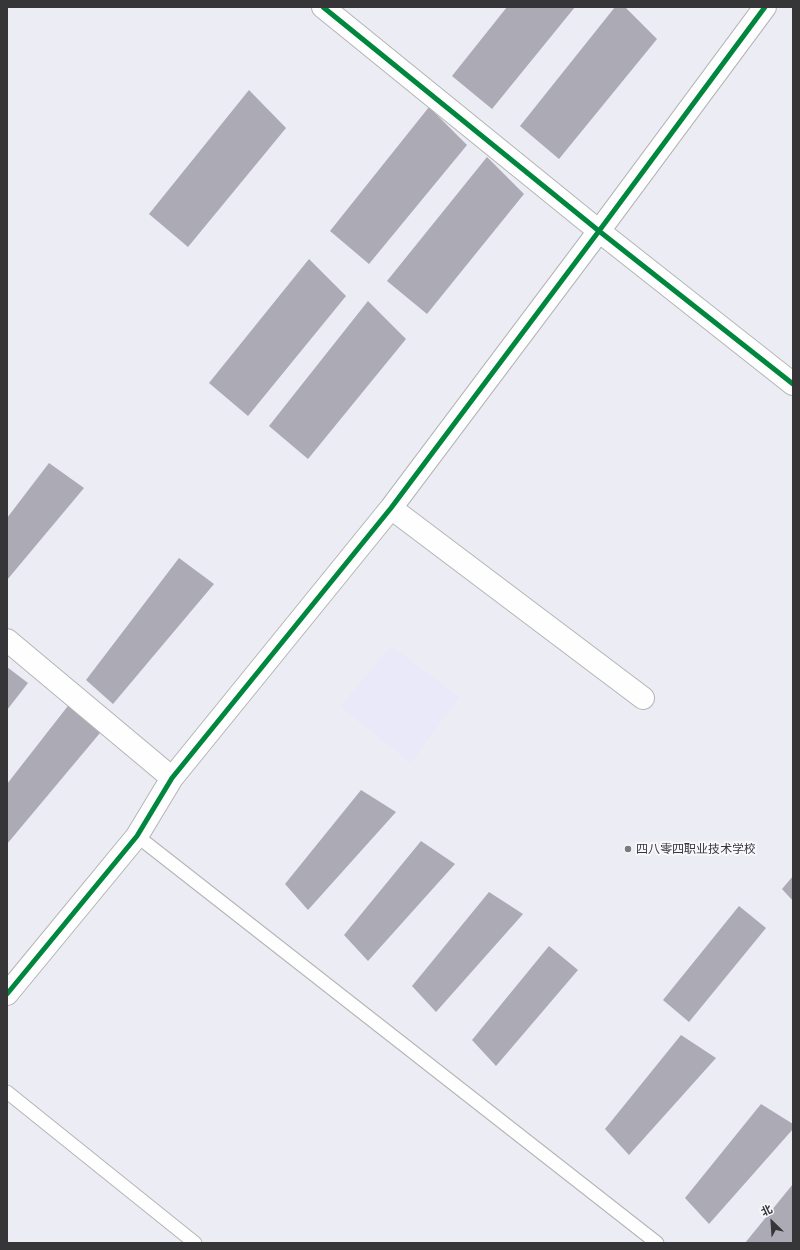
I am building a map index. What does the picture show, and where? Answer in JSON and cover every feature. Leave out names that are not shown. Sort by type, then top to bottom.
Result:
[{"type":"street","points":[[323,7],[599,231],[793,384]]},
{"type":"street","points":[[7,994],[137,836],[172,778],[391,508],[765,7]]},
{"type":"street","points":[[391,508],[643,698]]},
{"type":"street","points":[[7,640],[172,778]]},
{"type":"lane","points":[[137,836],[657,1243]]},
{"type":"lane","points":[[7,1092],[194,1243]]},
{"type":"shaded area","points":[[7,7],[793,7],[793,1243],[7,1243]]},
{"type":"shaded area","points":[[391,646],[459,697],[411,763],[340,707]]},
{"type":"building","points":[[507,7],[575,7],[492,109],[452,76]]},
{"type":"building","points":[[615,7],[625,7],[657,39],[559,159],[520,126]]},
{"type":"building","points":[[249,90],[286,128],[188,247],[149,214]]},
{"type":"building","points":[[429,107],[467,145],[369,264],[330,231]]},
{"type":"building","points":[[487,157],[524,194],[427,314],[387,281]]},
{"type":"building","points":[[309,259],[346,296],[248,416],[209,383]]},
{"type":"building","points":[[368,301],[406,339],[308,459],[269,426]]},
{"type":"building","points":[[49,463],[84,488],[7,580],[7,518]]},
{"type":"building","points":[[179,558],[214,584],[113,704],[86,680]]},
{"type":"building","points":[[7,667],[28,683],[7,710]]},
{"type":"building","points":[[71,702],[105,727],[7,844],[7,784]]},
{"type":"building","points":[[361,790],[396,812],[308,910],[285,884]]},
{"type":"building","points":[[421,841],[455,864],[368,961],[344,935]]},
{"type":"building","points":[[793,876],[793,901],[782,889]]},
{"type":"building","points":[[489,892],[523,914],[436,1012],[412,986]]},
{"type":"building","points":[[739,906],[766,928],[689,1022],[663,1000]]},
{"type":"building","points":[[549,946],[578,970],[496,1066],[472,1040]]},
{"type":"building","points":[[681,1035],[716,1058],[629,1155],[605,1129]]},
{"type":"building","points":[[761,1104],[793,1124],[793,1129],[709,1224],[685,1198]]},
{"type":"building","points":[[793,1184],[793,1242],[745,1243]]},
{"type":"cycle path","points":[[323,7],[599,231],[793,384]]},
{"type":"cycle path","points":[[7,994],[137,836],[172,778],[391,508],[765,7]]},
{"type":"place","name":"四八零四职业技术学校","points":[[628,849]]}]
